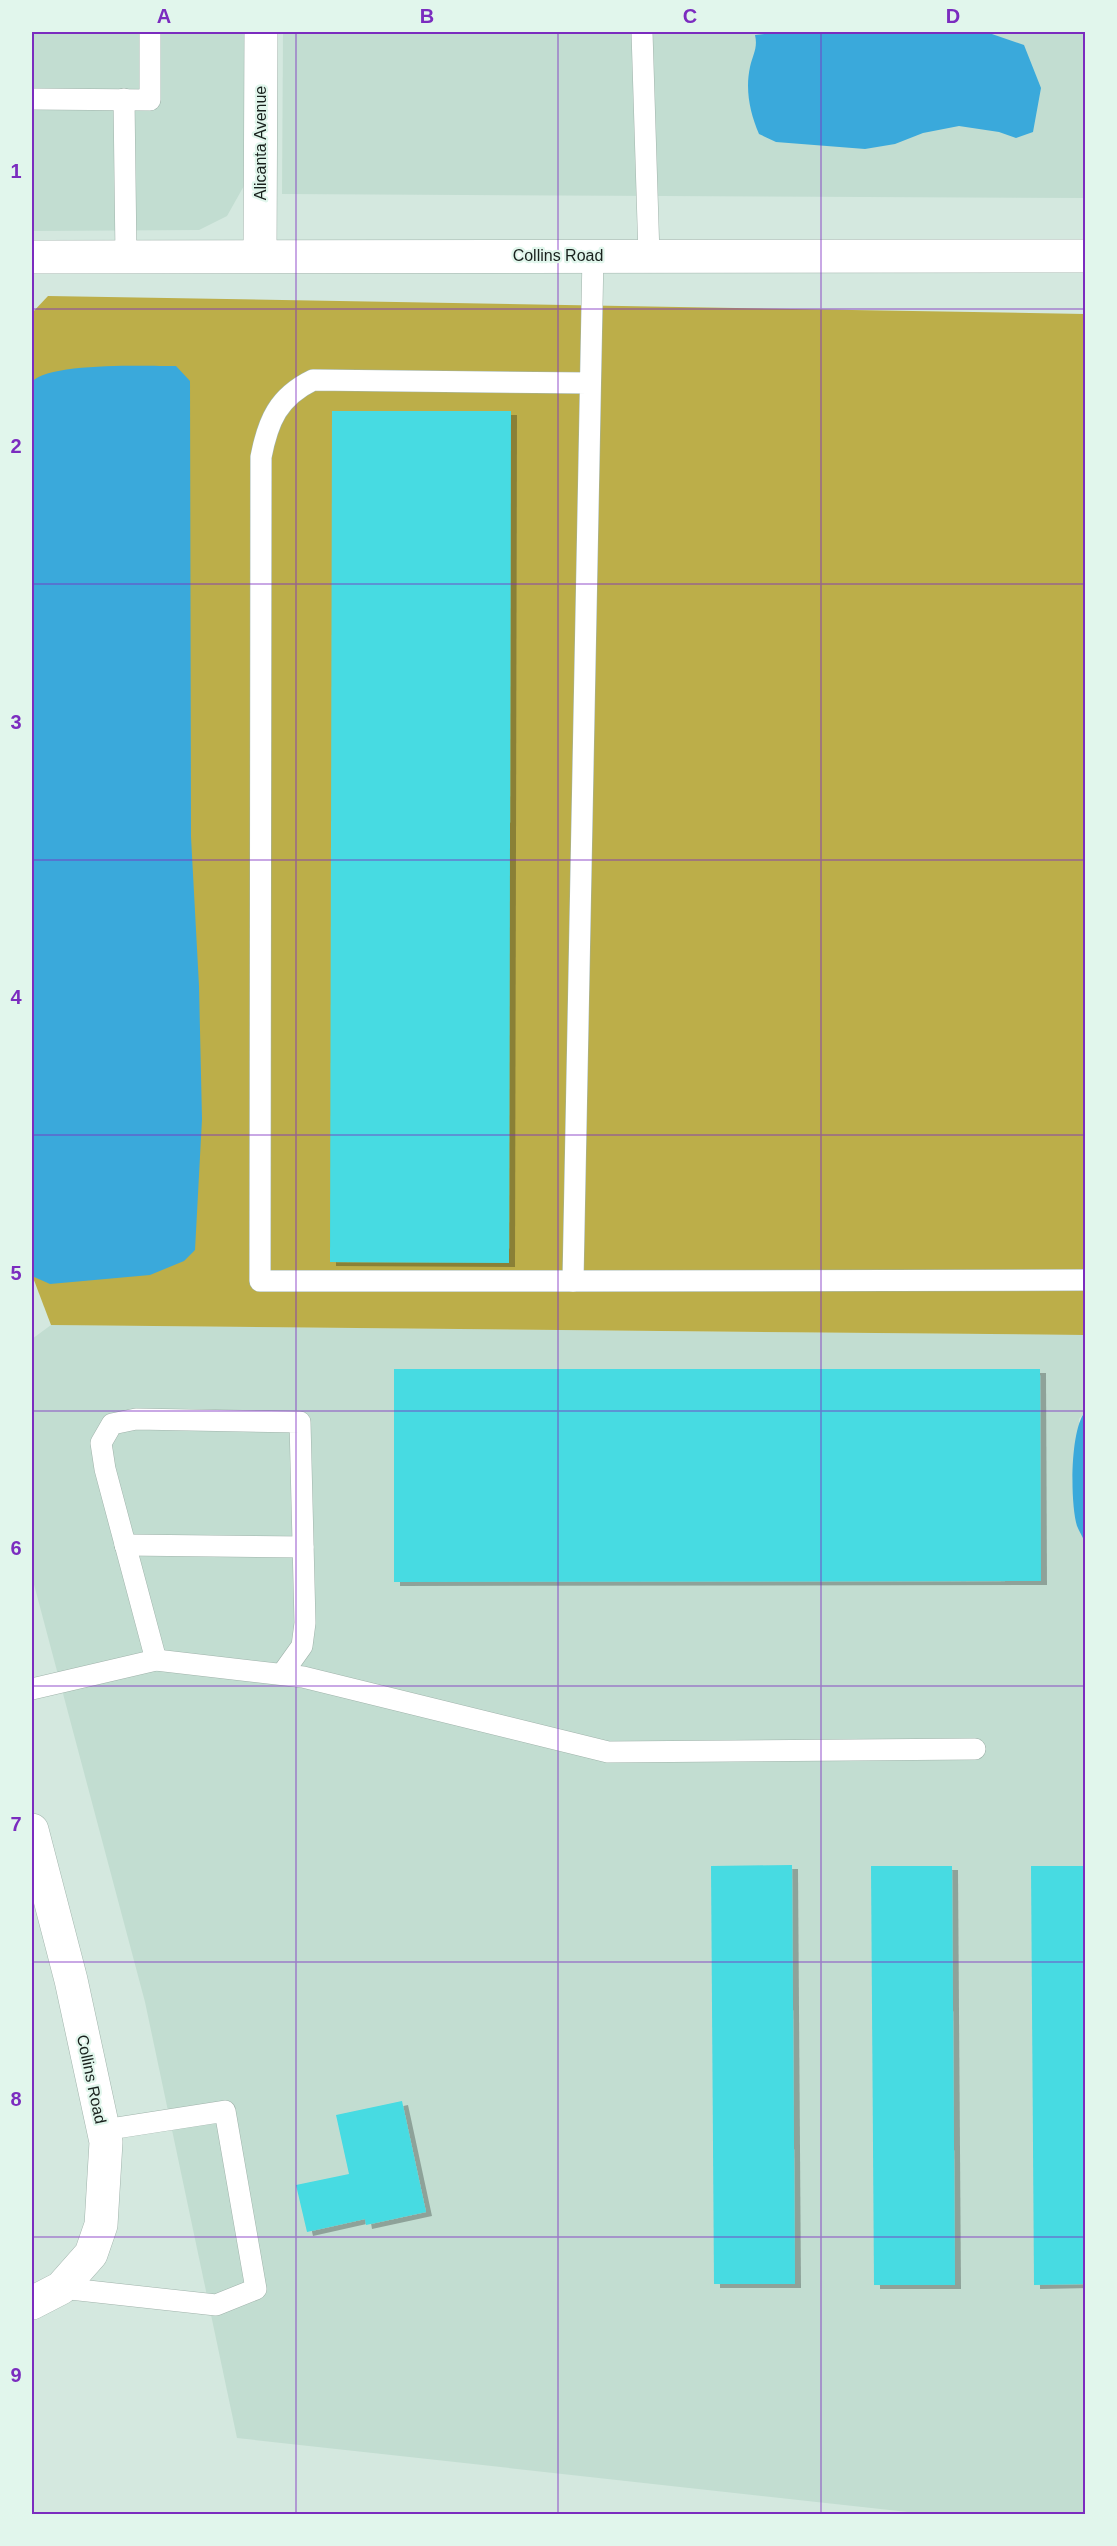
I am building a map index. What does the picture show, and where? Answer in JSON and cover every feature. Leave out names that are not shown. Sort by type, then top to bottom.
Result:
[{"type":"street","name":"Alicanta Avenue","points":[[260,255],[261,32]]},
{"type":"street","name":"Collins Road","points":[[32,257],[1086,256]]},
{"type":"street","name":"Collins Road","points":[[32,1830],[71,1980],[106,2142],[101,2225],[91,2254],[61,2288],[32,2303]]},
{"type":"lane","points":[[32,99],[150,100],[150,32]]},
{"type":"lane","points":[[642,32],[649,256]]},
{"type":"lane","points":[[124,99],[126,256]]},
{"type":"lane","points":[[573,1281],[588,383],[593,255]]},
{"type":"lane","points":[[588,383],[313,380],[298,387],[273,414],[267,428],[261,457],[260,1281],[1086,1280]]},
{"type":"lane","points":[[156,1660],[100,1443],[112,1424],[136,1419],[300,1422],[305,1623],[302,1646],[282,1674]]},
{"type":"lane","points":[[125,1545],[303,1547]]},
{"type":"lane","points":[[32,1689],[156,1660],[282,1674],[608,1752],[975,1749]]},
{"type":"lane","points":[[61,2288],[216,2305],[256,2289],[225,2111],[103,2130]]},
{"type":"shaded area","points":[[32,32],[245,32],[245,184],[227,216],[199,230],[32,231]]},
{"type":"shaded area","points":[[283,32],[1085,32],[1085,198],[282,194]]},
{"type":"shaded area","points":[[48,296],[1085,314],[1085,1335],[51,1325],[32,1275],[32,313]]},
{"type":"shaded area","points":[[51,1325],[1085,1335],[1085,1412],[1079,1419],[1077,1526],[1086,1543],[1085,2514],[926,2514],[237,2438],[145,2002],[32,1577],[32,1339]]},
{"type":"water","points":[[783,32],[989,33],[1024,45],[1041,88],[1033,132],[1016,138],[999,132],[959,126],[923,133],[895,144],[865,149],[776,142],[759,134],[751,110],[748,84],[756,47],[755,35]]},
{"type":"water","points":[[176,366],[190,381],[191,837],[199,986],[202,1119],[195,1250],[184,1261],[150,1275],[50,1284],[32,1276],[32,382],[57,371],[77,368]]},
{"type":"water","points":[[1085,1412],[1085,1543],[1077,1526],[1072,1484],[1076,1434]]},
{"type":"building","points":[[332,411],[511,411],[509,1263],[330,1262]]},
{"type":"building","points":[[394,1369],[1040,1369],[1041,1581],[394,1582]]},
{"type":"building","points":[[792,1865],[795,2284],[714,2284],[711,1866]]},
{"type":"building","points":[[871,1866],[952,1866],[955,2285],[874,2285]]},
{"type":"building","points":[[1031,1866],[1086,1866],[1086,2284],[1034,2285]]},
{"type":"building","points":[[402,2101],[426,2212],[366,2225],[365,2219],[307,2232],[296,2185],[349,2174],[336,2115]]}]
